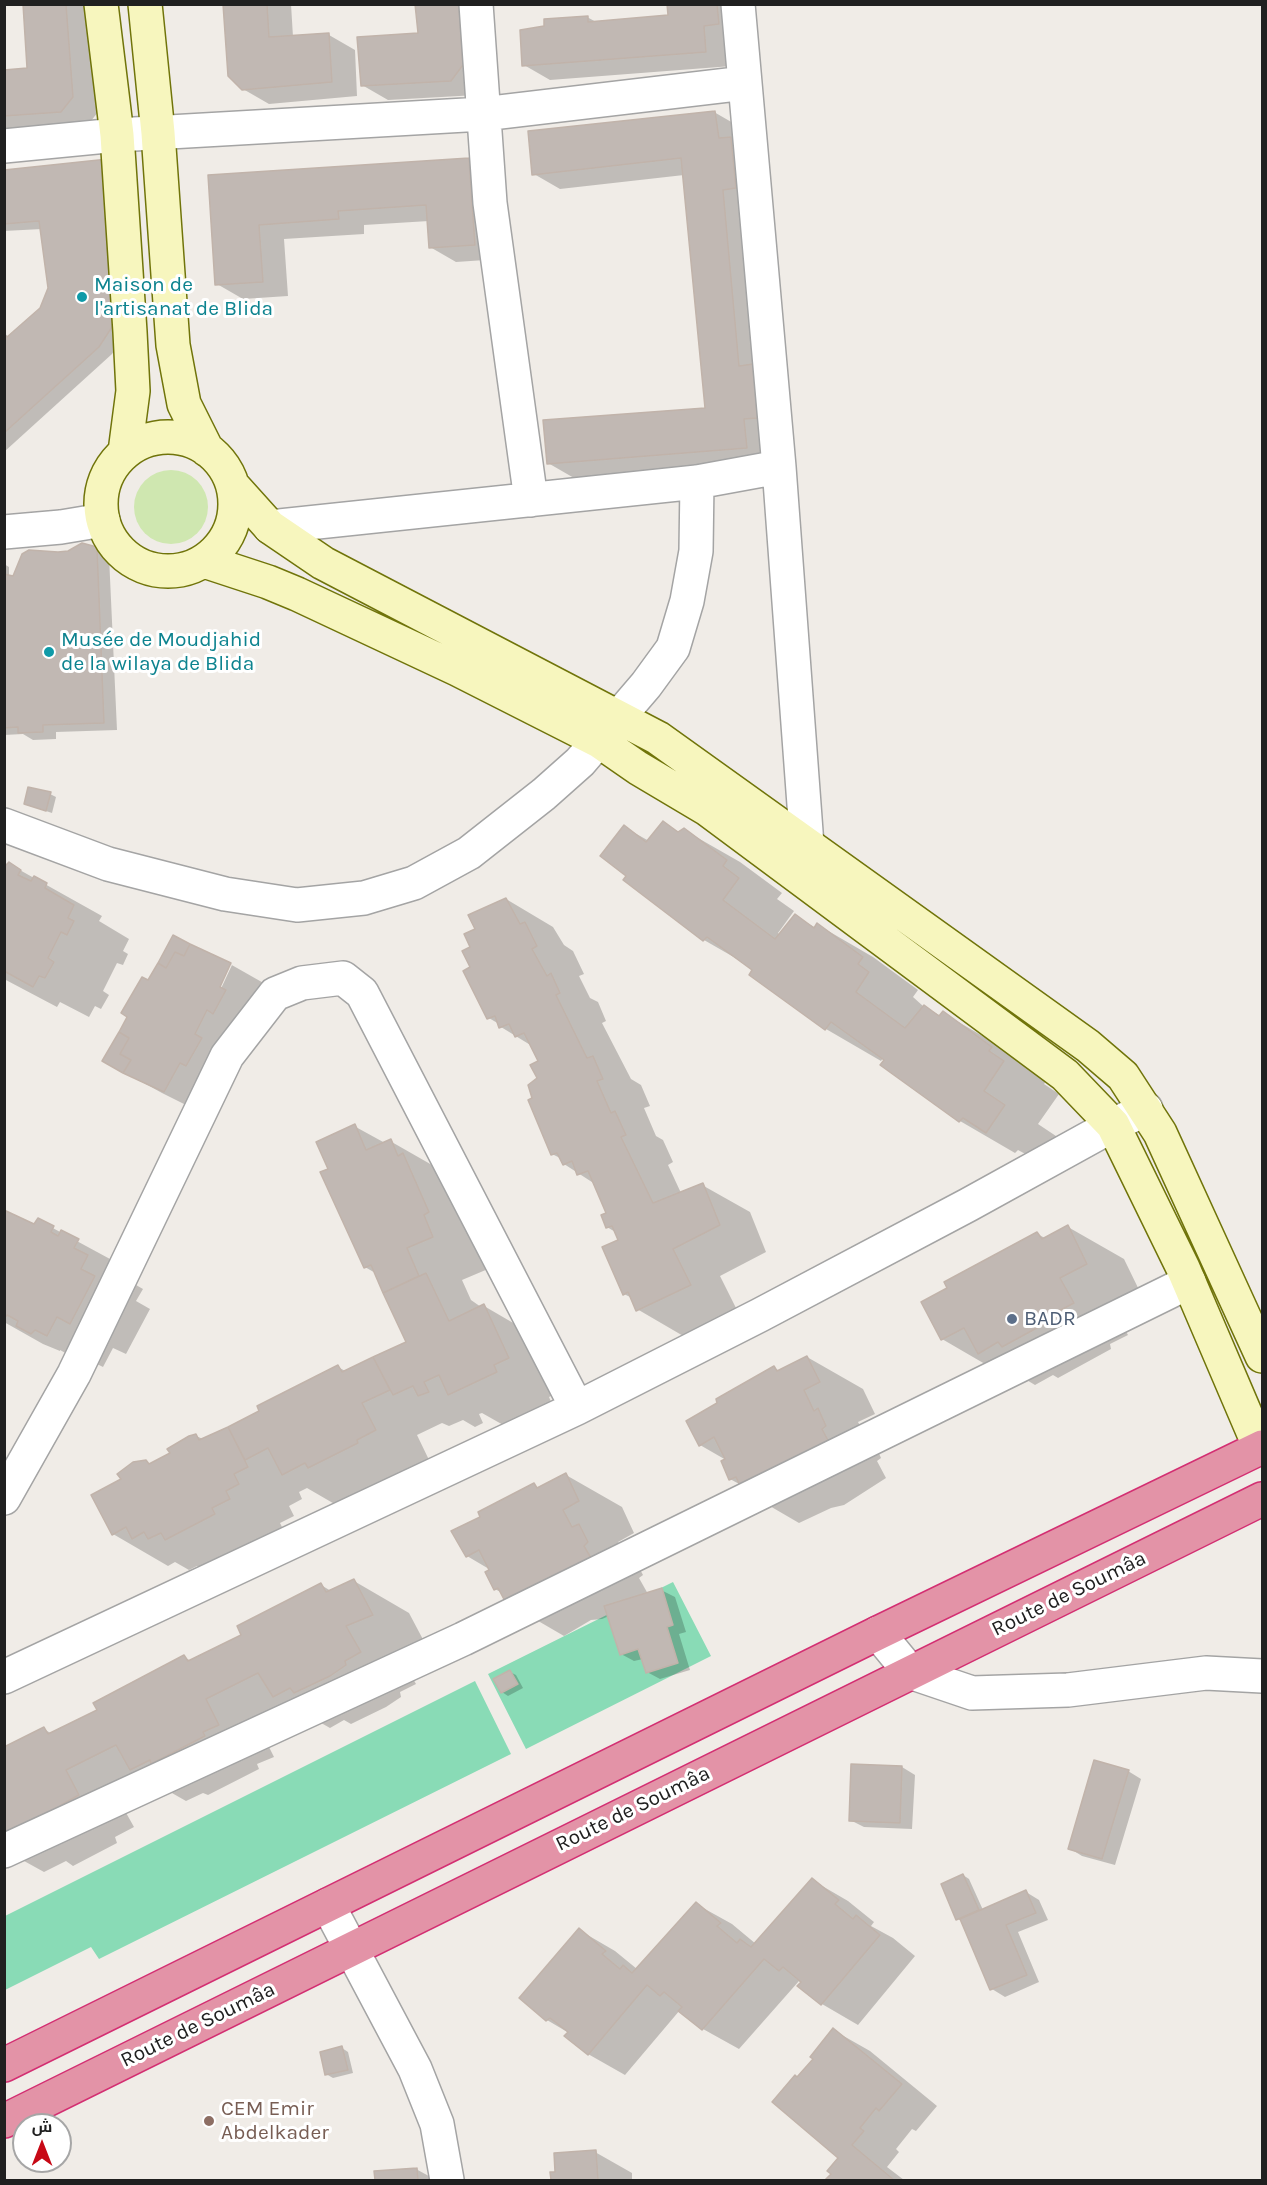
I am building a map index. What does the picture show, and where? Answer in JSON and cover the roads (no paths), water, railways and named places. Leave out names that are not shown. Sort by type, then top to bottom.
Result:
[{"type":"highway","points":[[4,2065],[878,1633],[1261,1447]]},
{"type":"highway","name":"Route de Soumâa","points":[[4,2121],[1263,1499]]},
{"type":"street","points":[[101,4],[117,135],[133,391],[125,452]]},
{"type":"street","points":[[145,4],[158,133],[173,345],[184,404],[207,450]]},
{"type":"street","points":[[476,4],[490,203],[531,500]]},
{"type":"street","points":[[738,4],[779,467],[807,844]]},
{"type":"street","points":[[4,146],[117,135],[483,114],[746,83]]},
{"type":"street","points":[[234,487],[233,519],[226,536],[204,561],[182,569],[161,570],[141,565],[117,547],[103,520],[101,502],[104,483],[112,466],[125,452],[144,441],[166,437],[188,440],[207,450],[221,463],[234,487],[270,527],[323,563],[609,729],[638,768],[707,808],[1065,1076],[1113,1125],[1189,1282],[1261,1447]]},
{"type":"street","points":[[270,527],[697,482],[779,467]]},
{"type":"street","points":[[4,825],[108,864],[225,894],[297,905],[364,898],[414,883],[469,853],[544,794],[580,762],[646,686],[673,648],[687,601],[696,551],[697,482]]},
{"type":"street","points":[[4,531],[60,527],[103,520]]},
{"type":"street","points":[[204,561],[297,594],[457,669],[609,729],[658,738],[1088,1046],[1123,1076],[1160,1133],[1263,1356]]},
{"type":"street","points":[[4,1498],[74,1374],[227,1056],[275,994],[302,983],[343,978],[362,993],[577,1408]]},
{"type":"street","points":[[4,1677],[577,1408],[895,1243],[1146,1109]]},
{"type":"street","points":[[4,1851],[463,1639],[1189,1282]]},
{"type":"street","points":[[878,1633],[910,1672],[972,1693],[1068,1690],[1206,1673],[1263,1676]]},
{"type":"street","points":[[328,1905],[415,2069],[437,2124],[447,2181]]},
{"type":"place","name":"Maison de l'artisanat de Blida","points":[[82,297]]},
{"type":"place","name":"Musée de Moudjahid de la wilaya de Blida","points":[[49,652]]},
{"type":"place","name":"BADR","points":[[1012,1319]]},
{"type":"place","name":"CEM Emir Abdelkader","points":[[209,2121]]}]
